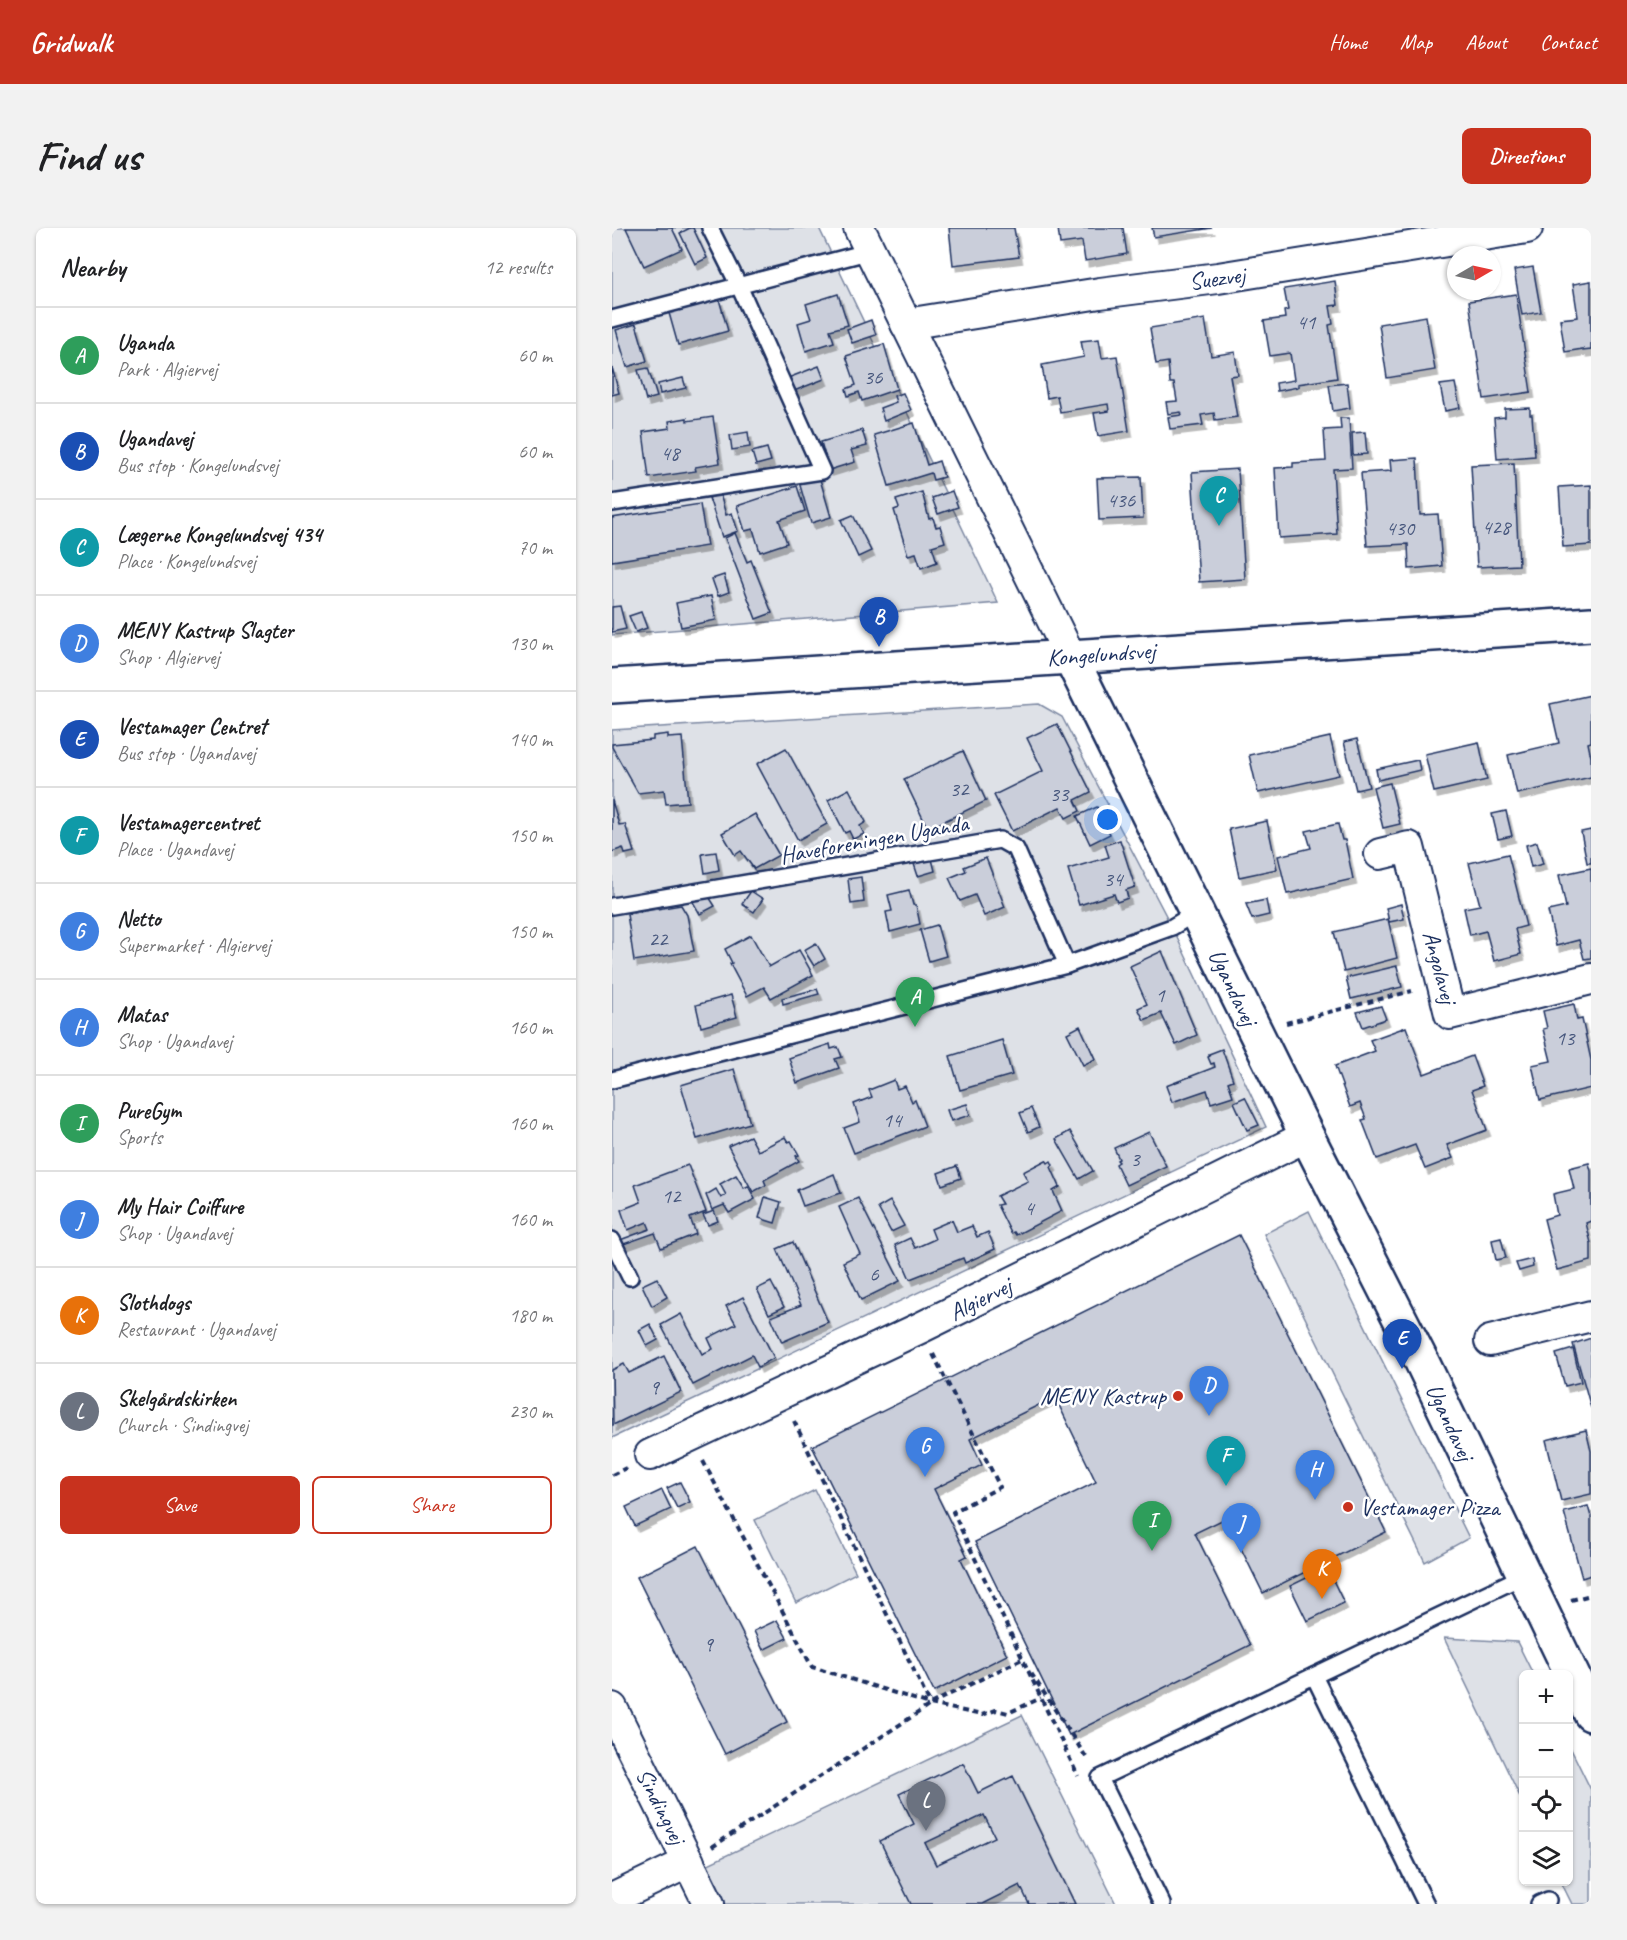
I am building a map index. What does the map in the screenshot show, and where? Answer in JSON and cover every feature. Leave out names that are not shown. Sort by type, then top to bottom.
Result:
[{"type":"street","name":"Suezvej","points":[[906,324],[1100,293],[1218,278],[1527,228]]},
{"type":"street","name":"Ugandavej","points":[[865,239],[1306,1136],[1422,1362],[1591,1714]]},
{"type":"street","name":"Kongelundsvej","points":[[612,686],[1591,624]]},
{"type":"street","name":"Angolavej","points":[[1380,854],[1409,847],[1450,1014],[1591,980]]},
{"type":"street","name":"Algiervej","points":[[650,1455],[920,1329],[1306,1136]]},
{"type":"street","points":[[1490,1341],[1591,1316]]},
{"type":"street","name":"Sindingvej","points":[[612,1708],[709,1904]]},
{"type":"street","points":[[612,1899],[689,1862]]},
{"type":"lane","points":[[612,503],[822,471],[739,286],[710,228]]},
{"type":"lane","points":[[612,320],[739,286],[865,239]]},
{"type":"lane","name":"Haveforeningen Uganda","points":[[612,906],[1000,840],[1016,849],[1067,965]]},
{"type":"lane","points":[[612,1080],[1067,965],[1172,927],[1197,912]]},
{"type":"lane","points":[[612,1240],[630,1277]]},
{"type":"lane","points":[[1161,1904],[1100,1778],[1523,1576]]},
{"type":"lane","points":[[1314,1676],[1426,1904]]},
{"type":"path","points":[[1255,1031],[1442,983]]},
{"type":"path","points":[[920,1329],[1000,1487],[953,1512],[1022,1659],[1100,1778]]},
{"type":"path","points":[[781,1394],[930,1704]]},
{"type":"path","points":[[690,1437],[812,1667],[930,1704],[982,1714],[996,1710],[1008,1713],[1041,1698]]},
{"type":"path","points":[[689,1862],[930,1704],[1022,1659]]},
{"type":"shaded area","points":[[612,228],[819,228],[998,603],[612,635]]},
{"type":"shaded area","points":[[1039,704],[1062,717],[1172,927],[1266,1127],[612,1438],[612,730]]},
{"type":"shaded area","points":[[1309,1211],[1469,1538],[1425,1562],[1264,1234]]},
{"type":"shaded area","points":[[815,1490],[856,1573],[796,1603],[755,1520]]},
{"type":"shaded area","points":[[1444,1638],[1517,1642],[1531,1670],[1519,1670],[1519,1795]]},
{"type":"shaded area","points":[[1022,1715],[1116,1904],[722,1904],[704,1866]]},
{"type":"shaded area","points":[[1573,1753],[1591,1790],[1591,1904],[1572,1904],[1563,1886],[1573,1886]]},
{"type":"building","points":[[626,228],[672,228],[682,249],[644,266]]},
{"type":"building","points":[[693,228],[707,258],[695,264],[680,233]]},
{"type":"building","points":[[949,228],[1014,228],[1019,257],[953,265]]},
{"type":"building","points":[[1058,228],[1123,228],[1127,254],[1085,261],[1082,241],[1060,244]]},
{"type":"building","points":[[1152,228],[1212,228],[1154,237]]},
{"type":"building","points":[[1533,267],[1541,312],[1522,315],[1514,270]]},
{"type":"building","points":[[1335,281],[1338,305],[1330,306],[1333,324],[1329,325],[1337,378],[1298,384],[1298,387],[1277,391],[1276,383],[1294,380],[1290,353],[1270,356],[1264,321],[1285,318],[1284,311],[1288,310],[1284,289]]},
{"type":"building","points":[[1591,281],[1591,350],[1565,352],[1560,319],[1578,317],[1573,284]]},
{"type":"building","points":[[838,294],[848,325],[830,330],[834,342],[806,351],[798,323],[811,319],[806,304]]},
{"type":"building","points":[[1516,294],[1531,392],[1484,399],[1469,301],[1501,300],[1501,296]]},
{"type":"building","points":[[719,299],[728,331],[678,345],[669,313]]},
{"type":"building","points":[[1426,316],[1435,370],[1387,378],[1379,324]]},
{"type":"building","points":[[1205,319],[1211,356],[1235,352],[1238,375],[1230,376],[1237,417],[1215,420],[1214,413],[1201,415],[1203,425],[1170,429],[1168,417],[1182,415],[1181,412],[1168,414],[1166,402],[1177,401],[1174,383],[1170,383],[1168,362],[1156,364],[1150,328]]},
{"type":"building","points":[[871,320],[876,335],[852,343],[847,329]]},
{"type":"building","points":[[636,324],[647,361],[627,367],[616,330]]},
{"type":"building","points":[[1099,339],[1102,358],[1117,356],[1129,431],[1098,436],[1094,413],[1109,411],[1108,404],[1060,412],[1057,396],[1047,398],[1042,365],[1084,357],[1081,341]]},
{"type":"building","points":[[884,344],[897,389],[862,401],[859,392],[848,396],[846,389],[856,385],[846,356]]},
{"type":"building","points":[[819,366],[824,379],[794,391],[788,378]]},
{"type":"building","points":[[612,367],[619,393],[612,395]]},
{"type":"building","points":[[648,368],[657,397],[646,400],[638,370]]},
{"type":"building","points":[[683,378],[686,388],[660,394],[658,384]]},
{"type":"building","points":[[1347,383],[1350,408],[1333,411],[1329,385]]},
{"type":"building","points":[[1455,383],[1460,408],[1445,411],[1440,385]]},
{"type":"building","points":[[903,393],[911,410],[884,421],[880,408],[896,402],[894,396]]},
{"type":"building","points":[[1530,408],[1535,456],[1497,459],[1494,418],[1505,417],[1505,409]]},
{"type":"building","points":[[713,417],[720,463],[695,467],[696,471],[649,478],[643,432],[670,428],[669,421]]},
{"type":"building","points":[[1340,418],[1349,418],[1352,468],[1333,469],[1337,534],[1279,538],[1275,468],[1293,467],[1293,463],[1326,461],[1324,430],[1341,429]]},
{"type":"building","points":[[914,423],[927,465],[939,461],[944,477],[933,480],[931,473],[889,486],[874,435]]},
{"type":"building","points":[[862,430],[867,446],[851,450],[855,462],[829,470],[821,442]]},
{"type":"building","points":[[748,432],[750,447],[732,450],[730,435]]},
{"type":"building","points":[[1365,432],[1367,454],[1353,455],[1352,433]]},
{"type":"building","points":[[767,448],[771,461],[756,465],[752,452]]},
{"type":"building","points":[[1417,458],[1420,515],[1438,514],[1442,566],[1409,569],[1408,544],[1367,546],[1361,473],[1391,471],[1390,460]]},
{"type":"building","points":[[1514,463],[1519,565],[1477,567],[1471,465]]},
{"type":"building","points":[[1238,469],[1245,579],[1199,582],[1192,472]]},
{"type":"building","points":[[819,476],[831,517],[811,523],[799,482]]},
{"type":"building","points":[[1141,477],[1143,518],[1099,520],[1097,478]]},
{"type":"building","points":[[1591,485],[1591,545],[1563,547],[1559,487]]},
{"type":"building","points":[[797,486],[805,511],[779,520],[787,543],[760,552],[753,529],[745,531],[737,506]]},
{"type":"building","points":[[952,491],[958,507],[938,514],[932,498]]},
{"type":"building","points":[[922,492],[929,519],[933,518],[936,527],[940,526],[945,542],[932,546],[937,562],[921,568],[916,553],[908,555],[894,510],[899,508],[896,500]]},
{"type":"building","points":[[720,494],[726,515],[732,513],[738,531],[722,537],[709,498]]},
{"type":"building","points":[[700,504],[707,546],[612,561],[612,518]]},
{"type":"building","points":[[853,515],[871,551],[858,557],[841,520]]},
{"type":"building","points":[[735,533],[747,562],[751,560],[772,613],[756,619],[725,538]]},
{"type":"building","points":[[724,575],[729,592],[718,596],[712,579]]},
{"type":"building","points":[[711,596],[716,620],[681,627],[676,603]]},
{"type":"building","points":[[620,606],[626,629],[612,632],[612,607]]},
{"type":"building","points":[[641,612],[647,628],[636,632],[629,616]]},
{"type":"building","points":[[1591,695],[1591,742],[1588,743],[1591,777],[1517,794],[1508,755],[1559,743],[1550,704]]},
{"type":"building","points":[[1057,724],[1091,792],[1075,800],[1080,811],[1066,818],[1060,807],[1012,831],[994,795],[1043,771],[1027,738]]},
{"type":"building","points":[[668,734],[668,738],[682,737],[688,802],[666,804],[664,790],[638,793],[612,747],[612,744],[653,740],[653,736]]},
{"type":"building","points":[[1330,737],[1339,775],[1258,793],[1249,755]]},
{"type":"building","points":[[1357,739],[1369,787],[1356,790],[1344,742]]},
{"type":"building","points":[[1479,742],[1487,780],[1434,792],[1425,754]]},
{"type":"building","points":[[786,748],[827,824],[798,840],[757,764]]},
{"type":"building","points":[[963,751],[986,801],[928,829],[904,779]]},
{"type":"building","points":[[1418,760],[1420,770],[1378,780],[1376,769]]},
{"type":"building","points":[[1390,783],[1400,824],[1383,828],[1373,787]]},
{"type":"building","points":[[849,789],[866,822],[860,826],[864,834],[853,839],[849,831],[845,833],[828,800]]},
{"type":"building","points":[[612,800],[619,825],[625,824],[634,852],[625,854],[623,848],[612,852]]},
{"type":"building","points":[[1097,807],[1110,834],[1090,844],[1077,816]]},
{"type":"building","points":[[1506,811],[1512,836],[1498,839],[1492,814]]},
{"type":"building","points":[[755,814],[779,855],[754,869],[741,851],[735,855],[722,833]]},
{"type":"building","points":[[1267,821],[1277,869],[1239,877],[1229,829]]},
{"type":"building","points":[[1338,824],[1342,840],[1345,840],[1353,879],[1287,894],[1278,856],[1311,848],[1306,831]]},
{"type":"building","points":[[1591,830],[1591,863],[1587,863],[1581,832]]},
{"type":"building","points":[[1120,840],[1135,887],[1126,890],[1128,898],[1117,902],[1114,894],[1079,905],[1068,869],[1109,857],[1105,845]]},
{"type":"building","points":[[1537,842],[1543,864],[1531,867],[1526,845]]},
{"type":"building","points":[[716,852],[719,870],[705,873],[702,854]]},
{"type":"building","points":[[1508,854],[1526,926],[1515,929],[1521,954],[1494,961],[1486,931],[1470,935],[1464,908],[1480,905],[1469,863]]},
{"type":"building","points":[[986,858],[1005,907],[984,916],[975,895],[960,901],[949,878],[966,871],[964,867]]},
{"type":"building","points":[[932,859],[935,871],[918,876],[914,864]]},
{"type":"building","points":[[1591,868],[1591,958],[1584,959],[1579,940],[1556,946],[1548,911],[1566,907],[1559,875]]},
{"type":"building","points":[[861,877],[864,902],[851,904],[848,879]]},
{"type":"building","points":[[909,890],[913,905],[916,905],[920,924],[890,932],[886,912],[892,911],[888,895]]},
{"type":"building","points":[[751,891],[763,899],[754,912],[742,904]]},
{"type":"building","points":[[706,892],[715,906],[700,914],[692,900]]},
{"type":"building","points":[[1266,900],[1269,915],[1252,919],[1246,904]]},
{"type":"building","points":[[1401,904],[1404,919],[1389,922],[1386,908]]},
{"type":"building","points":[[681,905],[687,915],[694,951],[634,961],[627,914]]},
{"type":"building","points":[[1388,919],[1397,958],[1344,972],[1334,932]]},
{"type":"building","points":[[937,925],[946,956],[929,961],[920,930]]},
{"type":"building","points":[[751,935],[769,967],[799,950],[813,975],[771,998],[764,987],[747,996],[730,964],[732,963],[725,949]]},
{"type":"building","points":[[816,943],[825,959],[814,966],[804,950]]},
{"type":"building","points":[[1162,951],[1197,1035],[1176,1045],[1161,1013],[1144,1020],[1138,1008],[1147,1004],[1130,966]]},
{"type":"building","points":[[1397,966],[1402,987],[1351,999],[1346,978]]},
{"type":"building","points":[[817,989],[819,994],[783,1004],[782,998]]},
{"type":"building","points":[[731,995],[737,1017],[701,1027],[696,1005]]},
{"type":"building","points":[[1574,1004],[1577,1020],[1582,1019],[1591,1060],[1591,1088],[1540,1100],[1532,1065],[1551,1061],[1543,1029],[1547,1028],[1543,1011]]},
{"type":"building","points":[[1381,1006],[1386,1019],[1363,1027],[1357,1012]]},
{"type":"building","points":[[1080,1026],[1095,1059],[1083,1065],[1067,1033]]},
{"type":"building","points":[[1406,1027],[1424,1074],[1472,1056],[1483,1086],[1472,1090],[1487,1130],[1447,1145],[1453,1158],[1425,1169],[1415,1145],[1377,1159],[1362,1120],[1366,1119],[1360,1103],[1350,1107],[1335,1066],[1375,1051],[1370,1040]]},
{"type":"building","points":[[1002,1040],[1012,1075],[960,1090],[950,1056]]},
{"type":"building","points":[[830,1044],[831,1049],[838,1047],[842,1057],[835,1059],[839,1068],[797,1083],[789,1058]]},
{"type":"building","points":[[1222,1049],[1233,1080],[1228,1082],[1233,1096],[1211,1103],[1207,1090],[1172,1102],[1166,1086],[1215,1067],[1214,1063],[1211,1064],[1209,1054]]},
{"type":"building","points":[[734,1069],[750,1123],[697,1139],[681,1085]]},
{"type":"building","points":[[894,1080],[897,1089],[905,1086],[912,1102],[915,1100],[925,1126],[854,1153],[844,1128],[860,1122],[854,1104],[872,1097],[869,1090]]},
{"type":"building","points":[[1245,1097],[1259,1125],[1247,1130],[1234,1102]]},
{"type":"building","points":[[967,1104],[970,1115],[951,1121],[947,1110]]},
{"type":"building","points":[[1031,1108],[1039,1127],[1028,1132],[1020,1113]]},
{"type":"building","points":[[1070,1131],[1093,1171],[1079,1179],[1056,1139]]},
{"type":"building","points":[[1149,1132],[1166,1166],[1126,1185],[1116,1164],[1119,1159],[1114,1148]]},
{"type":"building","points":[[750,1136],[758,1151],[785,1137],[788,1142],[791,1141],[799,1155],[796,1156],[799,1161],[764,1180],[766,1185],[753,1192],[728,1146]]},
{"type":"building","points":[[1046,1160],[1048,1163],[1051,1161],[1053,1165],[1051,1167],[1060,1187],[1053,1191],[1062,1211],[1016,1235],[1014,1232],[1011,1233],[997,1205],[1002,1204],[997,1196],[1028,1181],[1023,1172]]},
{"type":"building","points":[[1589,1163],[1591,1221],[1586,1223],[1591,1243],[1591,1261],[1557,1270],[1544,1219],[1557,1215],[1553,1194],[1574,1189],[1569,1168]]},
{"type":"building","points":[[688,1165],[706,1212],[690,1218],[696,1234],[661,1248],[655,1233],[621,1245],[620,1240],[650,1229],[647,1222],[628,1230],[621,1210],[641,1202],[635,1185]]},
{"type":"building","points":[[957,1166],[961,1178],[942,1185],[938,1173]]},
{"type":"building","points":[[834,1174],[841,1193],[803,1206],[797,1190]]},
{"type":"building","points":[[736,1175],[744,1188],[748,1186],[755,1199],[729,1213],[724,1205],[712,1210],[706,1195],[716,1189],[721,1198],[726,1195],[720,1184]]},
{"type":"building","points":[[765,1197],[781,1202],[775,1223],[759,1218]]},
{"type":"building","points":[[858,1198],[900,1281],[861,1300],[843,1262],[860,1254],[839,1207]]},
{"type":"building","points":[[890,1201],[904,1226],[891,1232],[878,1208]]},
{"type":"building","points":[[714,1211],[718,1221],[708,1225],[703,1215]]},
{"type":"building","points":[[952,1220],[957,1232],[972,1226],[977,1237],[988,1232],[995,1249],[965,1263],[963,1258],[910,1279],[895,1245],[910,1238],[915,1248],[935,1239],[931,1229]]},
{"type":"building","points":[[1239,1235],[1386,1532],[1263,1593],[1226,1518],[1195,1533],[1250,1645],[1069,1735],[975,1542],[1096,1482],[1055,1397],[970,1439],[982,1465],[934,1489],[967,1556],[961,1559],[1007,1655],[934,1692],[812,1446]]},
{"type":"building","points":[[1501,1238],[1506,1258],[1496,1260],[1492,1240]]},
{"type":"building","points":[[793,1242],[828,1322],[782,1342],[771,1317],[801,1305],[777,1249]]},
{"type":"building","points":[[1532,1259],[1533,1267],[1519,1271],[1516,1263]]},
{"type":"building","points":[[657,1278],[667,1297],[652,1306],[642,1285]]},
{"type":"building","points":[[771,1282],[784,1307],[769,1314],[757,1289]]},
{"type":"building","points":[[743,1297],[774,1358],[758,1367],[752,1355],[693,1385],[661,1325],[681,1314],[702,1354],[713,1349],[708,1338],[736,1324],[726,1306]]},
{"type":"building","points":[[650,1324],[658,1340],[647,1346],[639,1330]]},
{"type":"building","points":[[1591,1338],[1591,1408],[1573,1344]]},
{"type":"building","points":[[1573,1349],[1581,1382],[1565,1386],[1556,1354]]},
{"type":"building","points":[[664,1356],[681,1392],[613,1425],[612,1370],[624,1364],[629,1373]]},
{"type":"building","points":[[1586,1430],[1591,1451],[1591,1494],[1561,1501],[1546,1440]]},
{"type":"building","points":[[680,1482],[690,1502],[677,1508],[667,1488]]},
{"type":"building","points":[[662,1490],[671,1509],[635,1526],[626,1507]]},
{"type":"building","points":[[1588,1506],[1591,1517],[1591,1575],[1582,1578],[1564,1512]]},
{"type":"building","points":[[698,1546],[787,1722],[725,1754],[637,1577]]},
{"type":"building","points":[[1327,1568],[1344,1603],[1307,1621],[1290,1586]]},
{"type":"building","points":[[777,1620],[787,1638],[763,1650],[754,1631]]},
{"type":"building","points":[[963,1763],[978,1793],[1013,1776],[1075,1904],[1029,1904],[1020,1885],[982,1904],[911,1904],[880,1841],[914,1824],[899,1794]],"holes":[[[984,1815],[995,1837],[936,1865],[925,1843]]]},
{"type":"place","name":"Lægerne Kongelundsvej 434","points":[[1219,526]]},
{"type":"place","name":"Ugandavej","points":[[879,647]]},
{"type":"place","name":"Uganda","points":[[915,1027]]},
{"type":"place","name":"Vestamager Centret","points":[[1402,1369]]},
{"type":"place","name":"MENY Kastrup","points":[[1178,1396]]},
{"type":"place","name":"MENY Kastrup Slagter","points":[[1209,1416]]},
{"type":"place","name":"Netto","points":[[925,1477]]},
{"type":"place","name":"Vestamagercentret","points":[[1226,1486]]},
{"type":"place","name":"Matas","points":[[1315,1500]]},
{"type":"place","name":"Vestamager Pizza","points":[[1348,1507]]},
{"type":"place","name":"PureGym","points":[[1152,1551]]},
{"type":"place","name":"My Hair Coiffure","points":[[1241,1553]]},
{"type":"place","name":"Slothdogs","points":[[1322,1599]]},
{"type":"place","name":"Skelgårdskirken","points":[[926,1831]]}]
